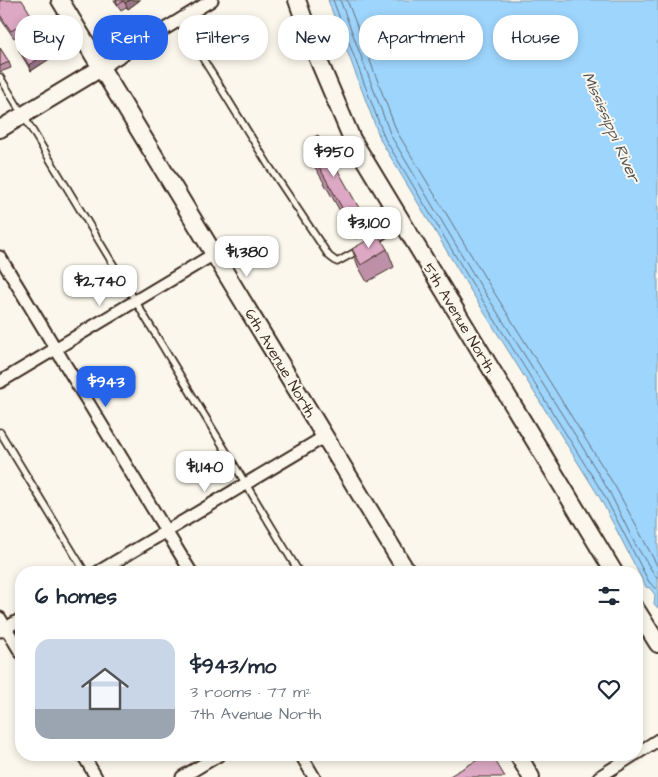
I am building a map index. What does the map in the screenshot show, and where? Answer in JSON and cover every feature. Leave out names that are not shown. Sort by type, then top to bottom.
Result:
[{"type":"street","name":"6th Avenue North","points":[[60,0],[402,566]]},
{"type":"street","points":[[187,15],[212,0]]},
{"type":"street","name":"5th Avenue North","points":[[297,0],[318,60],[352,139],[610,566]]},
{"type":"street","points":[[0,129],[178,21]]},
{"type":"street","points":[[0,382],[214,254]]},
{"type":"street","points":[[0,257],[186,566]]},
{"type":"street","points":[[108,566],[324,437]]},
{"type":"street","points":[[643,620],[658,644]]},
{"type":"street","points":[[15,621],[2,626],[15,644]]},
{"type":"street","points":[[643,749],[658,740]]},
{"type":"street","points":[[87,761],[96,777]]},
{"type":"street","points":[[182,777],[205,761]]},
{"type":"street","points":[[305,761],[314,777]]},
{"type":"street","points":[[522,761],[531,777]]},
{"type":"street","points":[[599,777],[624,761]]},
{"type":"lane","points":[[204,60],[269,166],[329,256],[337,262],[363,248]]},
{"type":"lane","points":[[0,77],[295,566]]},
{"type":"lane","points":[[371,243],[403,223]]},
{"type":"lane","points":[[0,432],[81,566]]},
{"type":"water","name":"Mississippi River","points":[[328,0],[658,0],[658,608],[654,604],[655,595],[650,588],[646,587],[643,581],[643,566],[635,566],[600,498],[466,283],[381,141],[349,56],[349,15],[334,15]]},
{"type":"building","points":[[0,0],[22,0],[31,15],[15,15],[15,29],[11,31],[0,15]]},
{"type":"building","points":[[116,0],[130,0],[118,4]]},
{"type":"building","points":[[0,48],[9,62],[0,66]]},
{"type":"building","points":[[26,60],[37,60],[29,65]]},
{"type":"building","points":[[318,135],[363,215],[350,222],[305,142]]},
{"type":"building","points":[[378,234],[387,249],[361,265],[352,249]]},
{"type":"building","points":[[476,761],[496,761],[505,777],[448,777]]}]
